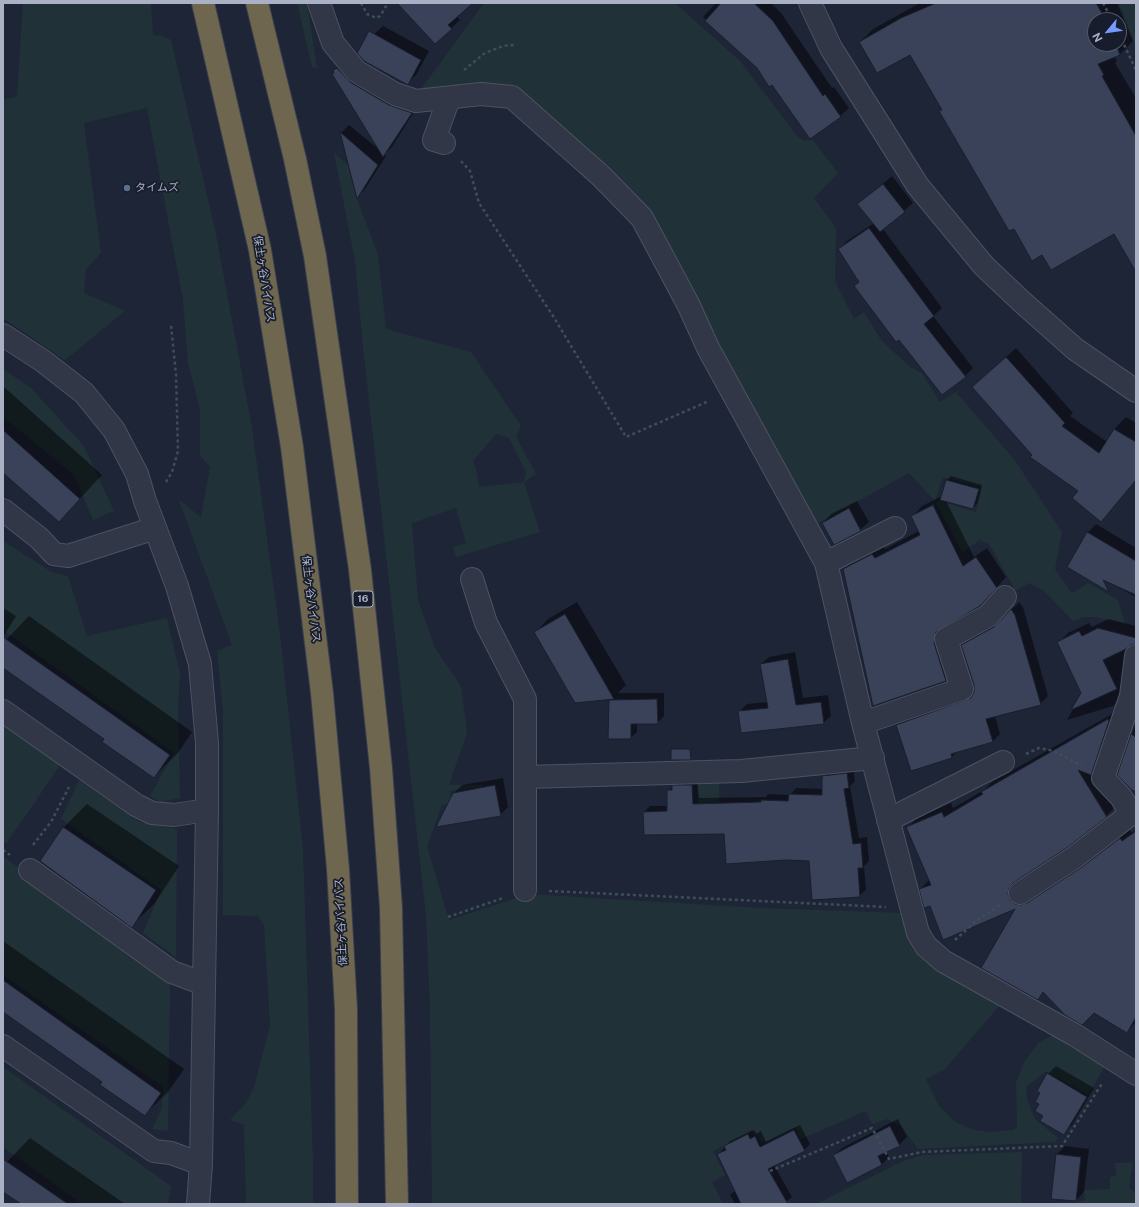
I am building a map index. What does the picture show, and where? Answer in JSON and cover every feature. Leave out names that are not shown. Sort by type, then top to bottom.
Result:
[{"type":"highway","name":"保土ヶ谷バイパス","points":[[203,3],[260,250],[292,447],[322,685],[338,869],[346,1009],[347,1204]]},
{"type":"highway","name":"16","points":[[257,3],[296,159],[315,256],[360,570],[381,768],[391,908],[397,1204]]},
{"type":"street","points":[[319,3],[333,43],[356,71],[395,94],[416,101],[481,94],[512,97],[601,176],[642,218],[732,391],[826,563],[863,723],[910,908],[918,933],[926,946],[936,956],[1075,1035],[1136,1074]]},
{"type":"street","points":[[810,3],[831,48],[918,186],[984,266],[1075,349],[1136,391]]},
{"type":"street","points":[[444,99],[434,140],[444,143]]},
{"type":"street","points":[[3,335],[43,361],[84,393],[114,430],[137,474],[145,501],[177,586],[200,664],[207,743],[202,1164],[198,1204]]},
{"type":"street","points":[[3,510],[39,538],[54,554],[68,556],[155,528]]},
{"type":"street","points":[[826,563],[895,528]]},
{"type":"street","points":[[472,579],[486,623],[525,699],[525,890]]},
{"type":"street","points":[[863,723],[962,689],[946,639],[988,616],[1005,597]]},
{"type":"street","points":[[1020,893],[1075,857],[1134,812],[1103,778],[1131,696],[1136,656]]},
{"type":"street","points":[[3,711],[136,805],[152,813],[174,815],[206,810]]},
{"type":"street","points":[[525,776],[741,772],[873,758]]},
{"type":"street","points":[[888,820],[1003,762]]},
{"type":"street","points":[[29,861],[172,972],[204,984]]},
{"type":"street","points":[[3,1046],[154,1151],[171,1152],[202,1164]]},
{"type":"path","points":[[362,3],[367,14],[376,18],[380,16],[388,3]]},
{"type":"path","points":[[444,99],[454,78],[485,53],[503,46],[515,44]]},
{"type":"path","points":[[1127,51],[1136,70]]},
{"type":"path","points":[[444,143],[470,171],[478,203],[553,316],[626,437],[732,391]]},
{"type":"path","points":[[145,501],[161,489],[172,472],[178,451],[176,375],[171,325]]},
{"type":"path","points":[[1003,762],[1039,748],[1054,751],[1103,778]]},
{"type":"path","points":[[29,861],[81,766]]},
{"type":"path","points":[[448,917],[525,890],[910,908]]},
{"type":"path","points":[[953,942],[975,922],[1020,893]]},
{"type":"path","points":[[770,1171],[872,1128],[889,1159],[922,1152],[1062,1146],[1117,1062]]},
{"type":"shaded area","points":[[23,3],[151,3],[153,36],[161,35],[171,40],[216,234],[252,428],[280,634],[303,849],[313,1204],[246,1204],[244,1125],[230,1120],[246,1103],[254,1087],[270,1026],[264,925],[258,916],[223,915],[223,710],[217,651],[232,645],[179,500],[201,517],[210,467],[200,455],[200,410],[188,363],[183,300],[147,108],[84,123],[101,253],[86,269],[84,293],[125,311],[65,360],[3,318],[3,100],[17,96]]},
{"type":"shaded area","points":[[297,3],[307,3],[317,68],[312,67]]},
{"type":"shaded area","points":[[484,3],[675,3],[740,61],[797,136],[804,141],[813,140],[838,173],[814,198],[836,228],[835,281],[854,319],[864,312],[881,340],[909,366],[922,373],[940,402],[956,392],[1014,459],[1062,532],[1055,569],[1072,593],[1088,583],[1118,600],[1125,624],[1097,617],[1084,617],[1073,621],[1043,590],[1029,583],[1016,591],[989,544],[980,540],[962,552],[936,503],[939,501],[976,512],[982,487],[943,477],[935,501],[909,473],[813,526],[644,214],[515,96],[419,92]]},
{"type":"shaded area","points":[[1119,3],[1136,3],[1136,47],[1127,24],[1127,12],[1122,12]]},
{"type":"shaded area","points":[[334,153],[348,165],[357,199],[378,255],[386,329],[471,352],[521,426],[516,437],[536,474],[524,482],[540,532],[456,557],[453,547],[466,543],[456,508],[412,523],[418,600],[435,648],[461,686],[467,733],[449,785],[482,785],[482,787],[450,791],[452,803],[442,805],[427,846],[449,920],[529,894],[759,908],[902,913],[1001,1004],[945,1069],[926,1079],[939,1106],[954,1121],[973,1130],[990,1132],[1014,1130],[1017,1126],[1016,1082],[1025,1061],[1038,1043],[1055,1034],[1105,1066],[1088,1095],[1046,1071],[1026,1087],[1027,1099],[1035,1119],[1058,1138],[1055,1142],[918,1149],[902,1127],[887,1119],[872,1124],[866,1111],[801,1139],[795,1127],[762,1143],[755,1130],[713,1151],[725,1175],[712,1182],[723,1204],[432,1204],[430,1009],[426,916],[363,347],[355,261]],"holes":[[[496,434],[509,438],[526,472],[524,482],[479,487],[473,461]]]},
{"type":"shaded area","points":[[3,369],[31,388],[84,446],[114,511],[93,520],[74,475],[3,417]]},
{"type":"shaded area","points":[[3,541],[52,572],[68,576],[87,636],[167,618],[180,674],[178,707],[180,798],[160,802],[150,796],[174,753],[3,630]]},
{"type":"shaded area","points":[[3,725],[61,764],[6,844],[3,841]]},
{"type":"shaded area","points":[[79,780],[140,822],[177,829],[176,957],[143,933],[161,890],[61,819]]},
{"type":"shaded area","points":[[719,781],[720,821],[698,808],[697,782]]},
{"type":"shaded area","points":[[3,856],[170,984],[168,1131],[152,1129],[162,1108],[163,1087],[3,975]]},
{"type":"shaded area","points":[[3,1067],[171,1186],[168,1204],[82,1204],[3,1147]]},
{"type":"shaded area","points":[[1022,1152],[1021,1204],[816,1204],[905,1160],[924,1155]]},
{"type":"shaded area","points":[[1133,1162],[1129,1187],[1136,1194],[1136,1204],[1073,1204],[1085,1200],[1084,1190],[1110,1189],[1110,1177],[1116,1176],[1115,1163]]},
{"type":"building","points":[[397,3],[473,3],[448,25],[452,29],[435,44]]},
{"type":"building","points":[[721,3],[754,3],[773,21],[823,96],[825,94],[841,117],[810,139],[772,85],[769,87],[757,68],[705,21]]},
{"type":"building","points":[[936,3],[1096,3],[1101,12],[1087,12],[1087,52],[1119,52],[1120,55],[1098,64],[1104,75],[1102,76],[1136,136],[1136,272],[1114,234],[1051,270],[1042,255],[1032,261],[1014,229],[1009,231],[939,111],[942,110],[910,55],[877,73],[859,42],[901,18]]},
{"type":"building","points":[[369,31],[421,60],[408,85],[364,61],[357,53]]},
{"type":"building","points":[[337,68],[350,82],[389,105],[412,113],[383,157],[332,74],[334,73],[333,70]]},
{"type":"building","points":[[340,132],[378,165],[357,199]]},
{"type":"building","points":[[883,184],[905,212],[880,232],[857,204]]},
{"type":"building","points":[[869,228],[934,316],[924,324],[966,377],[942,395],[899,340],[896,342],[854,286],[859,282],[838,249]]},
{"type":"building","points":[[1006,357],[1065,423],[1062,426],[1099,453],[1114,429],[1136,442],[1136,480],[1101,522],[1072,498],[1078,491],[1030,457],[1032,455],[972,387]]},
{"type":"building","points":[[3,430],[80,499],[59,522],[3,473]]},
{"type":"building","points":[[946,480],[979,489],[973,509],[940,500]]},
{"type":"building","points":[[933,505],[963,566],[976,557],[997,588],[980,606],[936,632],[934,643],[946,681],[873,706],[843,569],[872,554],[875,558],[920,535],[911,516]]},
{"type":"building","points":[[849,508],[861,531],[834,545],[822,523]]},
{"type":"building","points":[[1087,532],[1136,561],[1136,595],[1103,580],[1109,592],[1067,567]]},
{"type":"building","points":[[1011,609],[1015,615],[1041,705],[986,719],[993,742],[951,754],[952,758],[911,771],[896,725],[971,698],[974,692],[974,685],[961,645],[994,627]]},
{"type":"building","points":[[565,614],[614,699],[575,703],[534,632]]},
{"type":"building","points":[[1098,628],[1136,638],[1136,644],[1131,645],[1103,660],[1117,689],[1071,710],[1081,693],[1057,642],[1079,631],[1082,636]]},
{"type":"building","points":[[3,637],[170,755],[154,778],[102,742],[104,739],[3,668]]},
{"type":"building","points":[[788,659],[796,705],[821,702],[824,724],[741,733],[738,711],[768,708],[760,664]]},
{"type":"building","points":[[657,699],[658,724],[631,724],[631,739],[608,739],[609,700]]},
{"type":"building","points":[[1108,719],[1109,721],[1091,775],[1078,770],[1107,817],[1068,847],[1013,883],[1009,888],[1008,894],[1010,900],[1015,904],[1021,905],[1027,903],[1082,867],[1120,838],[1122,841],[1136,831],[1136,1017],[1127,1033],[1094,1013],[1082,1025],[1065,1015],[1043,992],[1038,1000],[981,968],[1015,909],[943,940],[930,906],[924,908],[919,889],[931,885],[906,827],[942,812],[944,817],[983,794],[981,792]]},
{"type":"building","points":[[1131,734],[1136,737],[1136,792],[1117,775]]},
{"type":"building","points":[[671,749],[690,749],[691,760],[671,760]]},
{"type":"building","points":[[847,773],[849,788],[844,789],[853,844],[861,843],[863,868],[858,868],[860,897],[812,900],[809,861],[786,860],[726,864],[724,834],[644,835],[643,812],[667,811],[667,790],[672,790],[672,785],[692,785],[693,804],[761,802],[761,800],[788,801],[789,794],[822,795],[822,776]]},
{"type":"building","points":[[495,785],[501,816],[436,827],[453,793]]},
{"type":"building","points":[[63,827],[156,890],[132,928],[40,861]]},
{"type":"building","points":[[3,980],[161,1093],[145,1116],[100,1085],[102,1082],[3,1012]]},
{"type":"building","points":[[1047,1073],[1087,1097],[1064,1135],[1040,1121],[1043,1116],[1035,1111],[1039,1104],[1035,1102],[1040,1093],[1037,1091]]},
{"type":"building","points":[[890,1126],[900,1146],[878,1156],[882,1165],[847,1183],[833,1155]]},
{"type":"building","points":[[794,1130],[805,1151],[768,1169],[788,1204],[741,1204],[717,1154],[726,1150],[724,1146],[748,1134],[750,1139],[755,1136],[760,1147]]},
{"type":"building","points":[[1056,1154],[1081,1157],[1076,1201],[1051,1199]]},
{"type":"building","points":[[3,1159],[68,1204],[21,1204],[3,1192]]},
{"type":"place","name":"タイムズ","points":[[127,188]]}]
